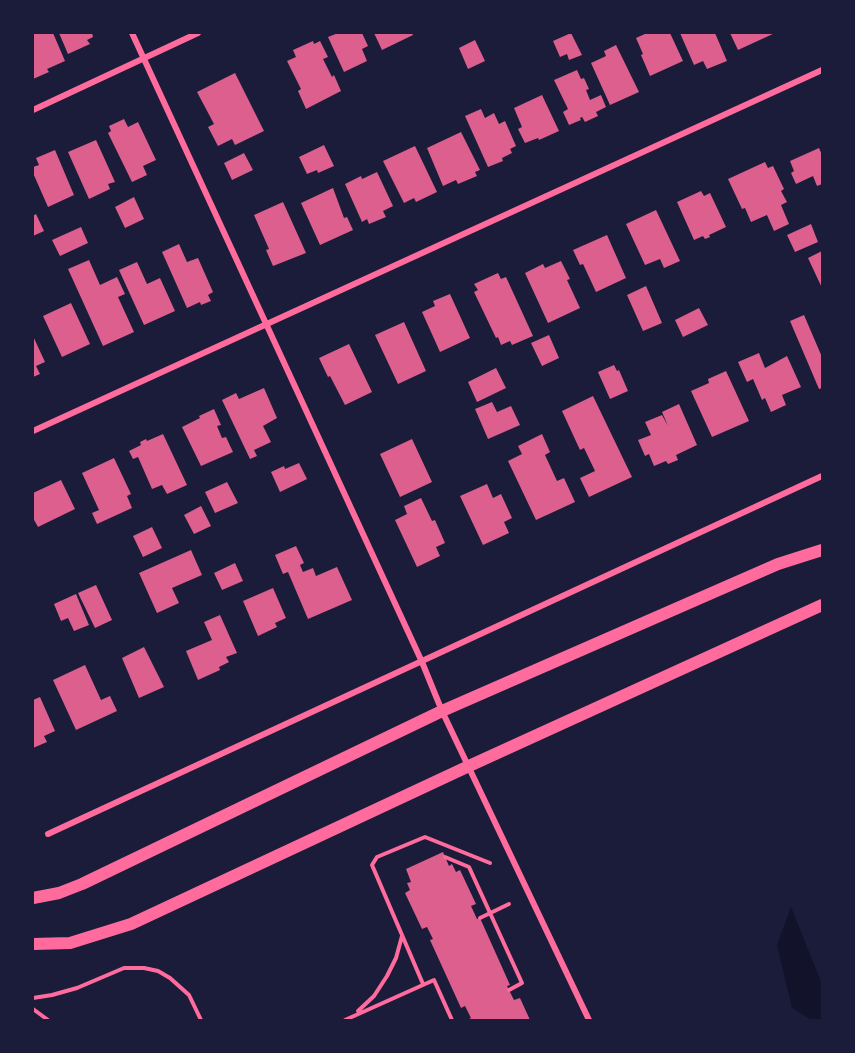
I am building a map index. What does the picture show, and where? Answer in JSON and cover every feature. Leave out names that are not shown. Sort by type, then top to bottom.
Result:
[{"type":"main road","points":[[33,898],[59,893],[82,884],[442,711],[778,564],[822,550]]},
{"type":"main road","points":[[33,944],[70,943],[131,924],[822,604]]},
{"type":"street","points":[[132,33],[422,662],[442,711],[589,1020]]},
{"type":"street","points":[[33,110],[198,33]]},
{"type":"street","points":[[33,431],[822,69]]},
{"type":"street","points":[[48,834],[822,476]]},
{"type":"path","points":[[423,984],[372,865],[377,857],[425,837],[490,863]]},
{"type":"path","points":[[445,857],[469,867],[522,983],[509,990]]},
{"type":"path","points":[[480,918],[509,904]]},
{"type":"path","points":[[345,1020],[374,996],[396,958],[402,936]]},
{"type":"path","points":[[33,998],[77,988],[124,968],[144,968],[158,971],[170,978],[189,995],[201,1020]]},
{"type":"path","points":[[354,1014],[434,981],[452,1020]]},
{"type":"path","points":[[33,1009],[48,1020]]},
{"type":"shaded area","points":[[791,907],[822,984],[822,1020],[812,1020],[792,1008],[777,945]]},
{"type":"building","points":[[33,33],[53,33],[65,61],[47,69],[49,72],[33,79]]},
{"type":"building","points":[[59,33],[92,33],[93,37],[87,40],[90,44],[68,54]]},
{"type":"building","points":[[338,33],[362,33],[368,46],[362,49],[367,61],[344,72],[328,37]]},
{"type":"building","points":[[374,33],[412,33],[413,35],[382,50]]},
{"type":"building","points":[[571,33],[582,55],[569,60],[567,54],[560,57],[553,41]]},
{"type":"building","points":[[647,33],[670,33],[683,61],[650,76],[636,38]]},
{"type":"building","points":[[680,33],[715,33],[727,61],[707,69],[703,61],[694,65]]},
{"type":"building","points":[[730,33],[775,33],[738,50]]},
{"type":"building","points":[[475,40],[485,61],[468,69],[459,48]]},
{"type":"building","points":[[313,41],[314,44],[320,41],[328,57],[323,59],[341,91],[306,109],[298,91],[301,89],[287,61],[296,57],[293,50]]},
{"type":"building","points":[[616,45],[639,92],[610,105],[591,63],[606,56],[604,51]]},
{"type":"building","points":[[577,70],[589,89],[586,90],[590,100],[601,95],[606,107],[596,112],[598,116],[585,122],[582,117],[581,120],[569,125],[563,112],[568,109],[554,80]]},
{"type":"building","points":[[235,73],[264,131],[235,145],[232,139],[218,146],[208,127],[214,124],[197,92]]},
{"type":"building","points":[[542,95],[559,131],[539,140],[538,138],[525,143],[518,129],[522,127],[514,108]]},
{"type":"building","points":[[481,109],[485,118],[494,113],[499,124],[505,121],[516,146],[510,149],[512,153],[502,158],[503,161],[488,167],[465,116]]},
{"type":"building","points":[[124,119],[128,127],[138,122],[156,160],[143,166],[147,175],[132,182],[108,133],[111,131],[109,126]]},
{"type":"building","points":[[461,132],[480,170],[475,172],[477,176],[458,184],[456,180],[443,186],[427,148]]},
{"type":"building","points":[[96,140],[115,182],[108,184],[110,189],[89,199],[68,152]]},
{"type":"building","points":[[324,145],[334,166],[318,173],[317,170],[307,174],[299,157]]},
{"type":"building","points":[[415,146],[437,192],[416,202],[414,198],[404,203],[383,161]]},
{"type":"building","points":[[819,148],[822,155],[822,184],[817,186],[813,176],[796,184],[791,173],[794,171],[790,161]]},
{"type":"building","points":[[55,150],[74,195],[48,207],[33,173],[33,167],[39,165],[36,158]]},
{"type":"building","points":[[244,153],[253,170],[232,180],[224,163]]},
{"type":"building","points":[[765,162],[768,168],[773,166],[784,189],[781,191],[787,202],[781,205],[789,224],[774,231],[767,215],[751,222],[745,208],[742,209],[728,179]]},
{"type":"building","points":[[377,172],[393,206],[383,211],[386,217],[369,224],[367,219],[362,222],[345,184],[361,176],[362,179]]},
{"type":"building","points":[[333,188],[344,218],[347,217],[353,230],[320,245],[301,203]]},
{"type":"building","points":[[701,191],[704,196],[710,193],[726,227],[709,235],[710,237],[705,239],[703,236],[694,240],[677,202]]},
{"type":"building","points":[[134,197],[144,219],[125,228],[115,207]]},
{"type":"building","points":[[283,202],[306,253],[273,266],[266,250],[269,249],[254,215]]},
{"type":"building","points":[[656,210],[680,261],[664,268],[660,259],[645,265],[626,224]]},
{"type":"building","points":[[36,214],[44,231],[33,236],[33,216]]},
{"type":"building","points":[[811,224],[818,242],[795,252],[787,235]]},
{"type":"building","points":[[81,227],[88,243],[60,256],[52,240]]},
{"type":"building","points":[[607,235],[626,278],[596,292],[583,264],[580,265],[573,250]]},
{"type":"building","points":[[179,244],[187,262],[198,258],[213,292],[208,295],[211,301],[201,305],[200,302],[187,308],[162,252]]},
{"type":"building","points":[[822,251],[822,288],[808,258]]},
{"type":"building","points":[[89,260],[100,285],[117,277],[125,294],[118,297],[134,332],[103,346],[68,269]]},
{"type":"building","points":[[561,261],[580,308],[548,323],[525,273],[543,264],[545,268]]},
{"type":"building","points":[[137,262],[147,284],[160,278],[175,311],[144,325],[119,270]]},
{"type":"building","points":[[498,273],[501,279],[506,277],[533,336],[512,345],[510,341],[501,345],[474,292],[478,290],[474,284]]},
{"type":"building","points":[[646,286],[662,323],[643,331],[627,295]]},
{"type":"building","points":[[450,294],[470,338],[440,352],[422,312],[435,306],[433,301]]},
{"type":"building","points":[[71,303],[90,344],[62,357],[43,316]]},
{"type":"building","points":[[699,308],[708,325],[683,337],[675,320]]},
{"type":"building","points":[[804,315],[822,357],[822,388],[819,389],[790,321]]},
{"type":"building","points":[[404,322],[426,371],[398,384],[375,335]]},
{"type":"building","points":[[549,335],[559,358],[542,366],[531,343]]},
{"type":"building","points":[[33,336],[45,362],[36,366],[40,374],[33,377]]},
{"type":"building","points":[[349,344],[372,392],[345,405],[319,358]]},
{"type":"building","points":[[759,353],[765,368],[787,356],[801,387],[782,395],[786,405],[771,412],[765,398],[762,400],[753,379],[747,382],[738,362]]},
{"type":"building","points":[[614,365],[617,371],[619,370],[628,391],[610,399],[598,372]]},
{"type":"building","points":[[496,368],[506,388],[477,402],[468,382]]},
{"type":"building","points":[[726,371],[749,421],[712,437],[691,391],[709,383],[708,379]]},
{"type":"building","points":[[264,388],[277,418],[263,426],[271,442],[254,450],[257,456],[250,459],[222,400],[236,393],[239,399]]},
{"type":"building","points":[[593,396],[632,477],[589,497],[580,478],[595,471],[584,448],[580,450],[562,411]]},
{"type":"building","points":[[492,402],[497,412],[511,406],[520,425],[488,439],[475,409]]},
{"type":"building","points":[[679,404],[697,445],[676,455],[678,460],[668,464],[666,461],[654,466],[649,454],[645,456],[638,440],[651,435],[645,422],[662,415],[668,426],[662,412]]},
{"type":"building","points":[[214,409],[221,425],[217,426],[222,438],[226,437],[233,452],[201,466],[182,427]]},
{"type":"building","points":[[163,434],[187,485],[167,494],[162,485],[152,489],[138,457],[133,459],[129,451],[141,445],[140,442],[146,439],[147,441]]},
{"type":"building","points":[[542,434],[550,452],[545,455],[557,481],[564,478],[575,502],[536,520],[508,461],[522,454],[518,446]]},
{"type":"building","points":[[412,439],[432,482],[400,497],[380,454]]},
{"type":"building","points":[[114,458],[131,494],[127,496],[132,508],[97,524],[92,513],[99,510],[82,473]]},
{"type":"building","points":[[299,463],[307,479],[280,492],[271,472]]},
{"type":"building","points":[[61,480],[75,509],[38,527],[33,518],[33,493]]},
{"type":"building","points":[[227,482],[238,503],[215,513],[205,492]]},
{"type":"building","points":[[487,484],[493,498],[501,494],[512,518],[504,522],[509,533],[483,545],[460,496]]},
{"type":"building","points":[[421,498],[432,521],[435,520],[445,543],[436,547],[440,556],[417,567],[395,520],[407,514],[404,506]]},
{"type":"building","points":[[201,506],[211,526],[194,534],[184,515]]},
{"type":"building","points":[[152,527],[162,548],[143,557],[133,536]]},
{"type":"building","points":[[296,546],[304,563],[300,565],[303,572],[313,568],[316,576],[337,567],[352,600],[308,619],[288,572],[283,574],[275,555]]},
{"type":"building","points":[[191,550],[202,575],[172,588],[179,603],[157,613],[139,573]]},
{"type":"building","points":[[235,563],[243,581],[222,590],[214,573]]},
{"type":"building","points":[[96,585],[112,620],[95,628],[78,593]]},
{"type":"building","points":[[273,588],[286,618],[275,623],[277,627],[258,636],[243,601]]},
{"type":"building","points":[[76,594],[89,625],[74,631],[68,618],[61,621],[54,604]]},
{"type":"building","points":[[220,615],[237,653],[226,657],[229,662],[219,667],[220,670],[198,680],[186,651],[212,640],[204,622]]},
{"type":"building","points":[[144,647],[164,687],[139,698],[122,658]]},
{"type":"building","points":[[85,665],[101,700],[110,696],[117,711],[76,730],[53,680]]},
{"type":"building","points":[[40,697],[55,731],[44,736],[47,742],[33,748],[33,700]]},
{"type":"building","points":[[443,852],[449,866],[452,864],[456,872],[460,870],[476,904],[471,906],[477,919],[480,918],[510,985],[507,986],[514,1000],[520,998],[530,1020],[467,1020],[471,1018],[465,1006],[461,1008],[430,940],[433,939],[427,927],[422,929],[405,893],[410,890],[407,883],[411,882],[406,869]]}]
